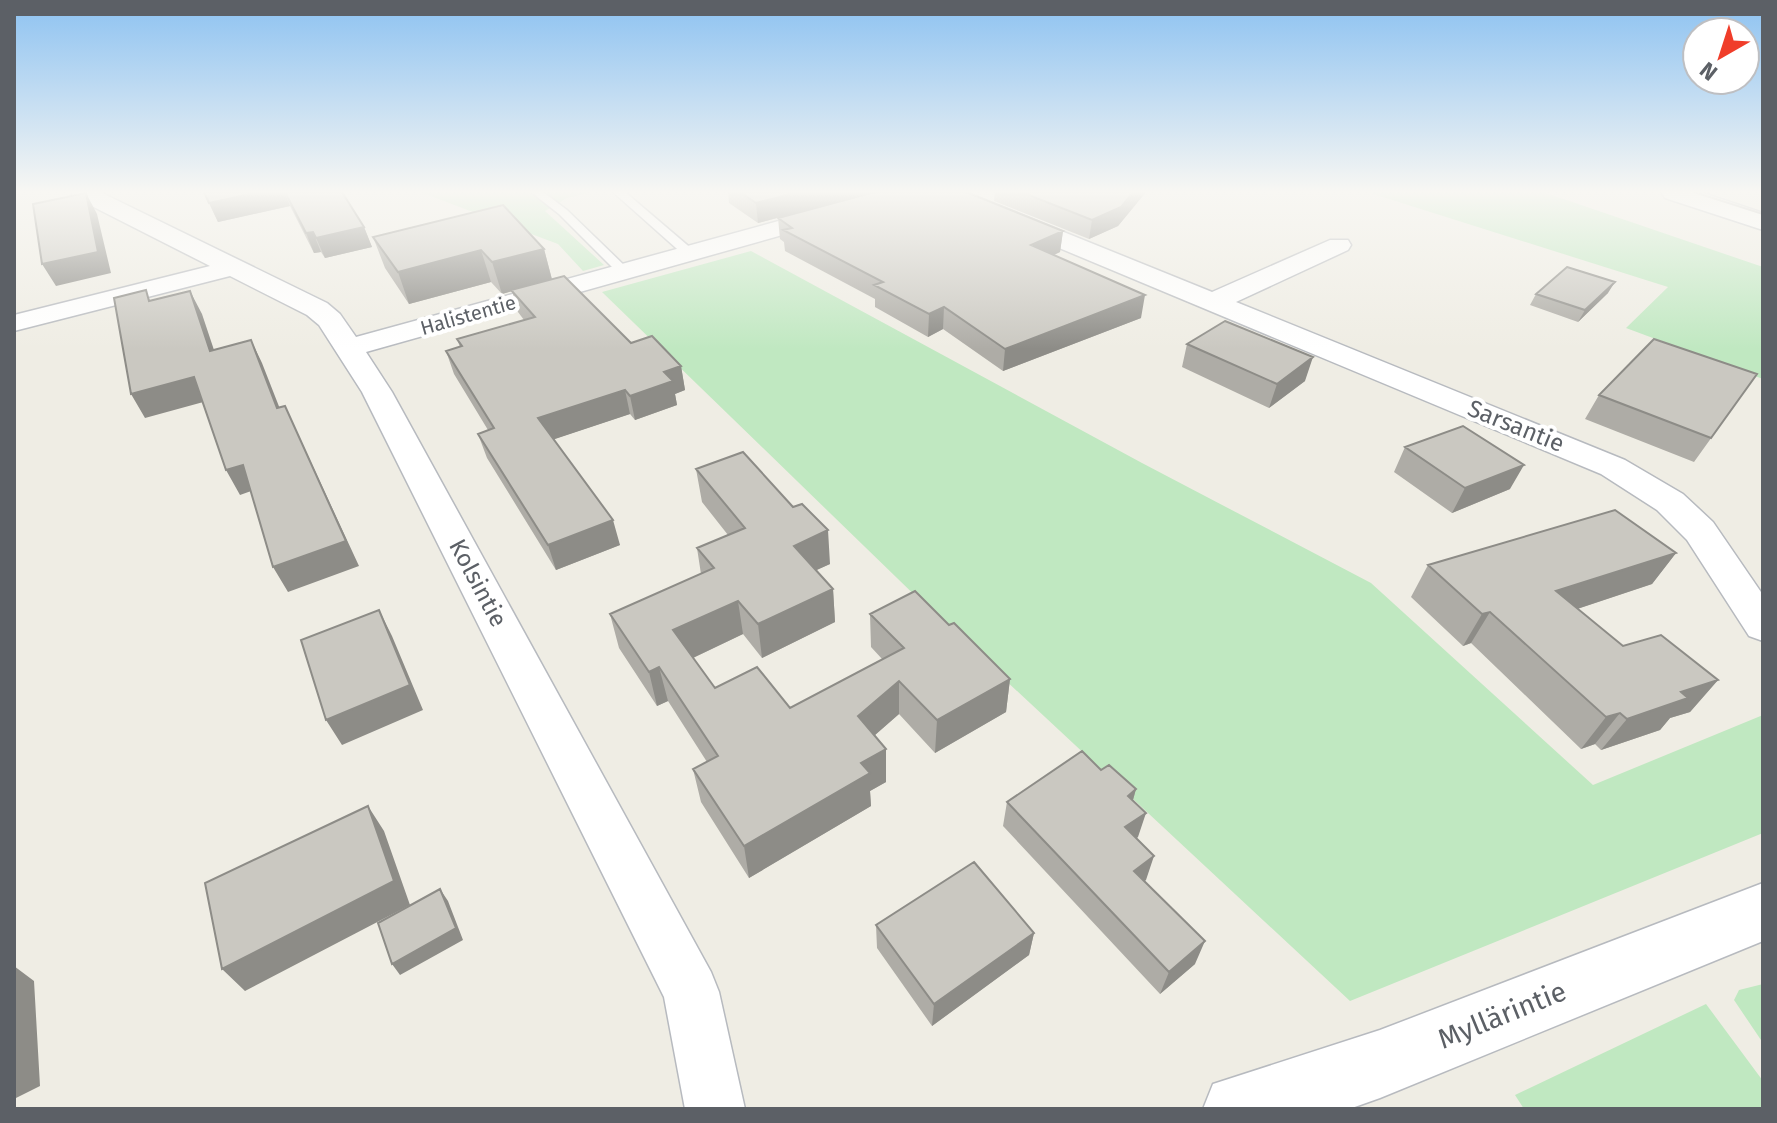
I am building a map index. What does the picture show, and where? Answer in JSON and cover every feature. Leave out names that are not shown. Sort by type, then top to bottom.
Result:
[{"type":"street","name":"Kolsintie","points":[[191,244],[231,268],[317,309],[330,320],[377,392],[691,992],[715,1109]]},
{"type":"street","name":"Halistentie","points":[[349,348],[720,244]]},
{"type":"street","name":"Sarsantie","points":[[1073,244],[1573,449],[1641,483],[1670,502],[1700,531],[1763,626]]},
{"type":"street","points":[[1213,302],[1339,245]]},
{"type":"street","points":[[14,323],[231,268]]},
{"type":"street","name":"Myllärintie","points":[[1238,1109],[1288,1096],[1380,1064],[1763,912]]},
{"type":"lane","points":[[596,244],[624,272]]},
{"type":"lane","points":[[679,244],[689,253]]},
{"type":"green space","points":[[558,244],[581,244],[604,265],[583,271]]},
{"type":"green space","points":[[1533,244],[1697,244],[1763,267],[1763,379],[1626,328],[1668,287]]},
{"type":"green space","points":[[751,251],[1371,583],[1593,785],[1763,715],[1763,833],[1350,1001],[930,610],[602,292]]},
{"type":"green space","points":[[1763,984],[1763,1043],[1734,1000],[1739,990]]},
{"type":"green space","points":[[1706,1004],[1763,1081],[1763,1109],[1524,1109],[1515,1095]]},
{"type":"building","points":[[39,244],[96,244],[98,252],[42,264]]},
{"type":"building","points":[[378,244],[540,244],[544,249],[492,262],[481,250],[398,272]]},
{"type":"building","points":[[811,244],[1032,244],[1145,295],[1005,349],[944,307],[929,314],[874,285],[883,282]]},
{"type":"building","points":[[1567,267],[1615,282],[1585,310],[1536,294]]},
{"type":"building","points":[[564,276],[631,343],[652,336],[681,366],[664,372],[673,381],[630,396],[625,390],[538,418],[613,520],[548,545],[478,434],[494,428],[446,351],[462,346],[457,339],[535,317],[511,290]]},
{"type":"building","points":[[146,290],[149,301],[190,291],[210,351],[251,340],[277,408],[285,406],[346,541],[273,567],[243,465],[226,470],[194,377],[131,394],[114,298]]},
{"type":"building","points":[[1225,321],[1313,357],[1277,384],[1187,344]]},
{"type":"building","points":[[1654,339],[1757,374],[1711,438],[1599,395]]},
{"type":"building","points":[[1463,426],[1524,465],[1465,488],[1405,447]]},
{"type":"building","points":[[743,452],[793,507],[802,504],[828,530],[794,546],[833,589],[758,624],[738,601],[673,630],[715,688],[757,667],[790,708],[904,648],[870,614],[915,591],[949,625],[954,623],[1010,679],[937,720],[899,681],[858,716],[886,749],[861,763],[870,773],[744,846],[693,769],[718,756],[659,667],[649,672],[610,614],[714,568],[697,548],[745,528],[696,469]]},
{"type":"building","points":[[1615,510],[1676,553],[1556,591],[1623,646],[1661,635],[1718,680],[1681,692],[1688,698],[1627,719],[1620,713],[1606,717],[1490,612],[1482,614],[1428,565]]},
{"type":"building","points":[[379,610],[410,685],[326,720],[301,640]]},
{"type":"building","points":[[1082,751],[1101,770],[1109,765],[1136,789],[1128,796],[1146,813],[1125,827],[1154,856],[1134,871],[1205,941],[1169,972],[1007,802]]},
{"type":"building","points":[[368,806],[394,881],[222,969],[205,883]]},
{"type":"building","points":[[974,862],[1034,933],[934,1004],[876,925]]},
{"type":"building","points":[[440,889],[456,928],[392,964],[378,923]]}]
